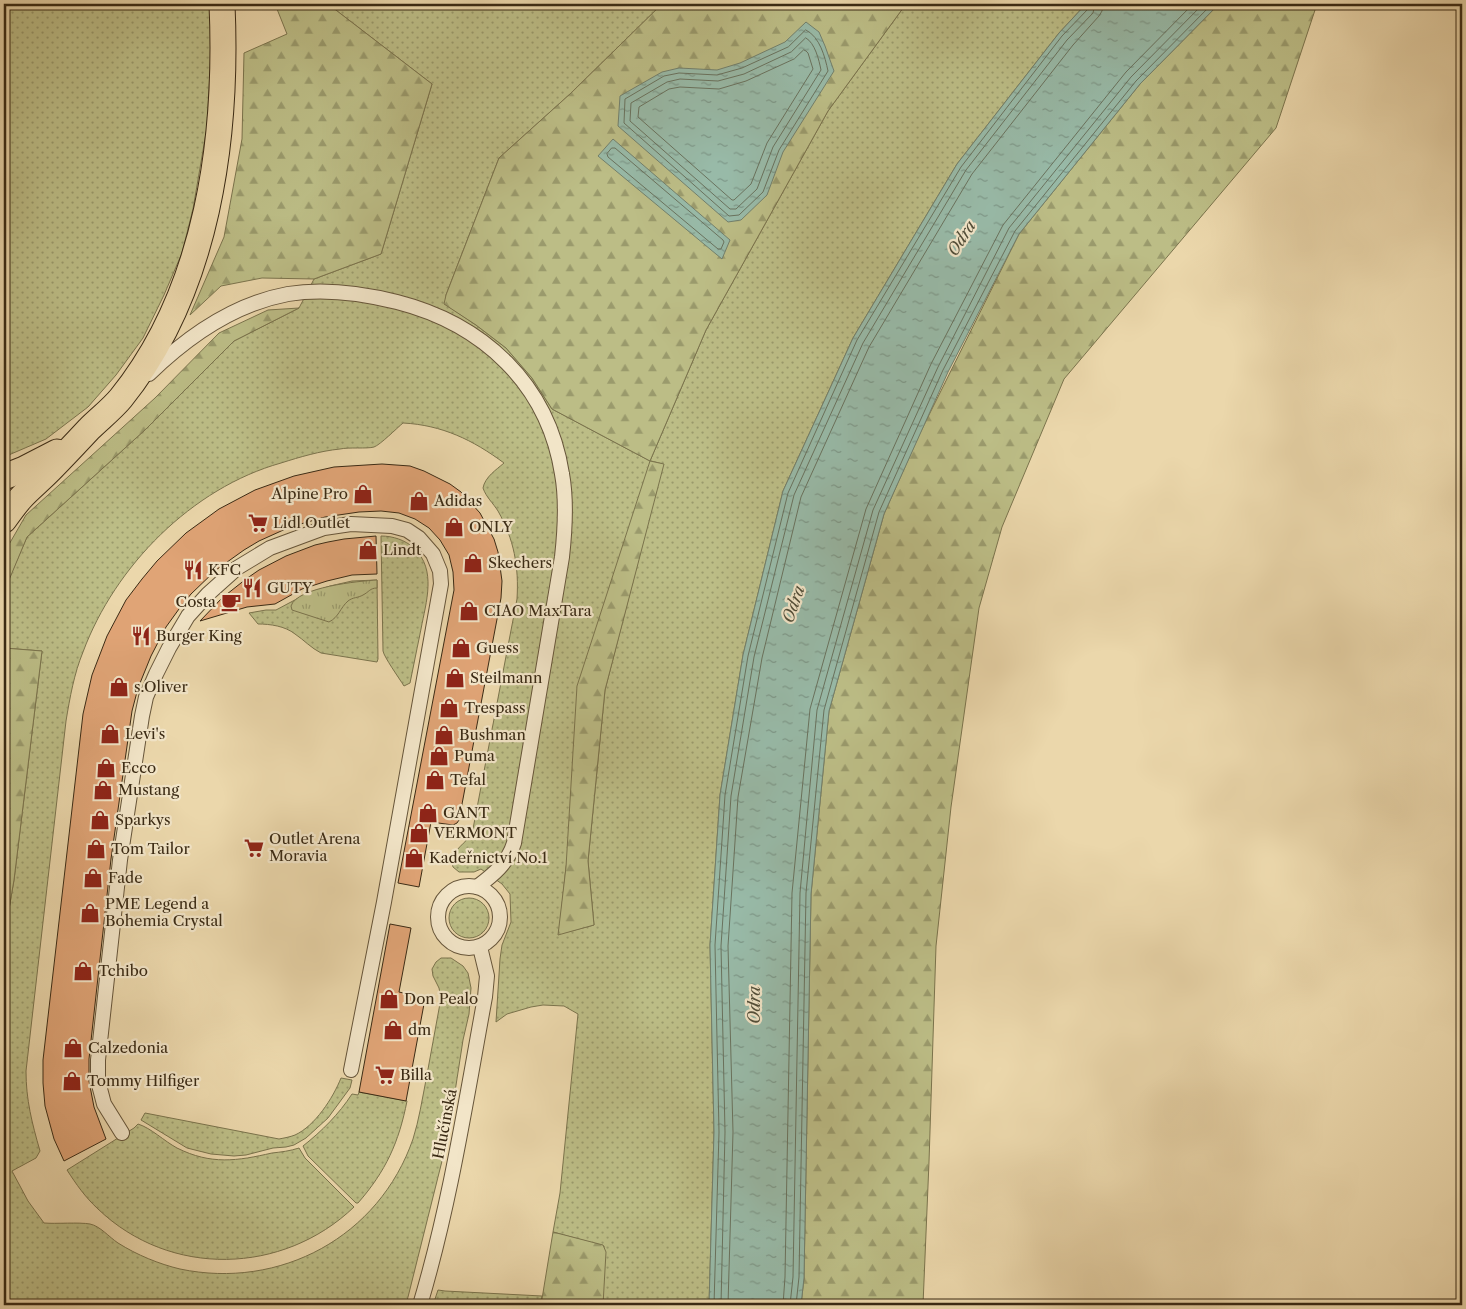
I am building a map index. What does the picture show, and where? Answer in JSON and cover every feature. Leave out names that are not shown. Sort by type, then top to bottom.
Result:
[{"type":"highway","points":[[4,520],[20,499],[120,399],[146,363],[167,327],[184,288],[206,210],[219,128],[224,46],[222,4]]},
{"type":"highway","points":[[4,477],[55,453],[90,428]]},
{"type":"street","points":[[120,399],[185,342],[210,325],[261,302],[288,294],[321,291],[388,300],[421,309],[447,320],[469,332],[491,348],[526,386],[540,407],[552,433],[561,468],[565,518],[562,557],[514,843],[510,854],[502,865],[477,887]]},
{"type":"street","points":[[122,1133],[104,1104],[98,1081],[98,1060],[120,860],[146,697],[169,648],[188,616],[208,594],[237,568],[270,548],[324,528],[351,524],[392,526],[407,530],[419,538],[433,554],[440,571],[441,584],[384,902],[350,1070]]},
{"type":"street","points":[[461,887],[477,887],[492,895],[498,904],[500,921],[497,932],[489,941],[480,947],[466,948],[454,944],[444,936],[438,920],[440,905],[449,894],[461,887]]},
{"type":"street","name":"Hlučínská","points":[[420,1305],[452,1175],[485,997],[487,976],[480,947]]},
{"type":"green space","points":[[4,4],[209,4],[212,33],[207,127],[193,209],[182,253],[143,338],[116,375],[88,407],[46,439],[4,457]]},
{"type":"green space","points":[[275,4],[328,4],[432,84],[381,254],[314,279],[262,278],[221,286],[190,315],[224,237],[242,139],[244,53],[287,34]]},
{"type":"green space","points":[[328,4],[662,4],[570,94],[499,158],[446,295],[445,304],[506,348],[532,378],[552,409],[650,461],[706,330],[828,111],[906,4],[1086,4],[1059,33],[957,164],[853,338],[783,491],[743,655],[720,795],[710,945],[714,1132],[709,1305],[602,1305],[604,1246],[553,1232],[560,1193],[578,1014],[564,1006],[543,1005],[507,1014],[496,1022],[502,945],[511,922],[510,894],[502,884],[481,869],[474,872],[459,872],[453,867],[451,860],[472,834],[517,599],[516,564],[512,543],[498,511],[483,488],[488,477],[504,463],[481,447],[444,430],[403,423],[377,446],[344,448],[303,456],[248,475],[217,491],[188,511],[136,561],[115,590],[97,620],[77,669],[66,721],[26,1071],[30,1111],[40,1151],[36,1158],[12,1171],[28,1201],[44,1223],[94,1225],[118,1243],[133,1251],[156,1262],[180,1269],[217,1273],[254,1271],[289,1263],[321,1249],[351,1229],[376,1204],[397,1174],[413,1139],[441,998],[432,969],[441,958],[451,958],[463,966],[468,973],[471,988],[469,1014],[463,1040],[448,1137],[406,1305],[4,1305],[4,938],[14,880],[42,651],[4,648],[4,590],[27,537],[146,429],[234,341],[299,308],[314,279],[381,254],[432,84]],"holes":[[[651,461],[663,464],[605,690],[588,861],[594,925],[559,934],[566,867]]]},
{"type":"green space","points":[[662,4],[906,4],[828,111],[706,330],[650,461],[552,409],[532,378],[506,348],[444,304],[499,158],[570,94]]},
{"type":"green space","points":[[1219,4],[1317,4],[1276,128],[1064,379],[1002,527],[979,608],[951,807],[936,946],[923,1305],[801,1305],[804,1278],[811,894],[829,711],[884,514],[920,433],[1019,234],[1140,84]]},
{"type":"green space","points":[[299,308],[234,341],[146,429],[27,537],[4,592],[4,553],[26,515],[155,398],[219,333],[268,310]]},
{"type":"green space","points":[[650,461],[664,464],[605,690],[588,861],[594,925],[558,935],[566,867],[577,686]]},
{"type":"green space","points":[[381,536],[399,539],[414,548],[426,566],[428,576],[427,597],[410,683],[404,686],[383,651]]},
{"type":"green space","points":[[377,580],[377,662],[321,653],[287,629],[258,624],[249,613],[276,610],[306,594],[330,586],[352,581]]},
{"type":"green space","points":[[377,580],[377,588],[348,601],[335,618],[329,622],[292,610],[291,606],[296,599],[304,594],[329,586]]},
{"type":"green space","points":[[4,648],[42,651],[14,880],[4,938]]},
{"type":"green space","points":[[473,898],[480,901],[486,907],[489,918],[488,926],[480,935],[473,938],[465,938],[458,935],[450,926],[449,914],[452,907],[461,899]]},
{"type":"green space","points":[[341,1078],[352,1080],[350,1088],[328,1118],[306,1138],[286,1147],[273,1148],[246,1155],[211,1154],[187,1148],[141,1120],[145,1113],[279,1139],[285,1138],[295,1135],[310,1125],[328,1102]]},
{"type":"green space","points":[[359,1092],[407,1101],[400,1130],[384,1167],[368,1191],[356,1203],[308,1156],[303,1146],[330,1122],[352,1094],[358,1095]]},
{"type":"green space","points":[[138,1124],[148,1128],[177,1148],[201,1157],[213,1159],[247,1158],[299,1148],[305,1158],[354,1207],[326,1229],[294,1246],[261,1256],[226,1259],[192,1257],[158,1247],[127,1232],[98,1209],[67,1170]]},
{"type":"green space","points":[[553,1232],[603,1245],[606,1252],[603,1305],[541,1305]]},
{"type":"green space","points":[[438,1290],[542,1296],[540,1305],[433,1305]]},
{"type":"water","name":"Odra","points":[[1086,4],[1219,4],[1140,84],[1019,234],[948,372],[884,514],[829,711],[811,894],[804,1278],[801,1305],[709,1305],[714,1132],[710,945],[720,795],[743,655],[783,491],[853,338],[957,164],[1059,33]]},
{"type":"water","points":[[806,22],[819,32],[834,71],[783,152],[767,195],[741,220],[728,222],[618,126],[620,96],[662,72],[679,68],[717,70],[740,63],[785,42]]},
{"type":"water","points":[[613,139],[730,240],[722,259],[598,156]]},
{"type":"building","points":[[382,464],[410,466],[450,484],[461,492],[480,513],[494,539],[498,552],[502,581],[501,598],[459,820],[453,825],[431,822],[419,887],[398,883],[454,590],[453,572],[449,555],[440,540],[429,528],[415,519],[399,513],[381,511],[325,517],[290,527],[259,541],[216,570],[191,594],[166,627],[151,656],[138,688],[132,711],[111,859],[89,1059],[89,1081],[94,1107],[106,1139],[64,1161],[54,1139],[45,1106],[43,1060],[83,714],[92,675],[107,636],[126,600],[157,561],[186,533],[219,509],[255,490],[294,476],[334,467]]},
{"type":"building","points":[[376,536],[377,574],[352,575],[327,581],[302,589],[275,604],[247,607],[200,621],[222,598],[246,579],[286,556],[328,542]]},
{"type":"building","points":[[390,924],[411,928],[399,992],[420,997],[424,1004],[406,1101],[359,1092]]},
{"type":"place","name":"Alpine Pro","points":[[363,494]]},
{"type":"place","name":"Adidas","points":[[419,501]]},
{"type":"place","name":"Lidl Outlet","points":[[258,523]]},
{"type":"place","name":"ONLY","points":[[454,527]]},
{"type":"place","name":"Lindt","points":[[368,550]]},
{"type":"place","name":"Skechers","points":[[473,563]]},
{"type":"place","name":"KFC","points":[[193,570]]},
{"type":"place","name":"GUTY","points":[[252,588]]},
{"type":"place","name":"Costa","points":[[231,602]]},
{"type":"place","name":"CIAO MaxTara","points":[[469,611]]},
{"type":"place","name":"Burger King","points":[[141,636]]},
{"type":"place","name":"Guess","points":[[461,648]]},
{"type":"place","name":"Steilmann","points":[[455,678]]},
{"type":"place","name":"s.Oliver","points":[[119,687]]},
{"type":"place","name":"Trespass","points":[[449,708]]},
{"type":"place","name":"Levi's","points":[[110,734]]},
{"type":"place","name":"Bushman","points":[[444,735]]},
{"type":"place","name":"Puma","points":[[439,756]]},
{"type":"place","name":"Ecco","points":[[106,768]]},
{"type":"place","name":"Tefal","points":[[435,780]]},
{"type":"place","name":"Mustang","points":[[103,790]]},
{"type":"place","name":"GANT","points":[[428,813]]},
{"type":"place","name":"Sparkys","points":[[100,820]]},
{"type":"place","name":"VERMONT","points":[[419,833]]},
{"type":"place","name":"Outlet Arena Moravia","points":[[254,848]]},
{"type":"place","name":"Tom Tailor","points":[[96,849]]},
{"type":"place","name":"Kadeřnictví No.1","points":[[414,858]]},
{"type":"place","name":"Fade","points":[[93,878]]},
{"type":"place","name":"PME Legend a Bohemia Crystal","points":[[90,913]]},
{"type":"place","name":"Tchibo","points":[[83,971]]},
{"type":"place","name":"Don Pealo","points":[[389,999]]},
{"type":"place","name":"dm","points":[[393,1030]]},
{"type":"place","name":"Calzedonia","points":[[73,1048]]},
{"type":"place","name":"Billa","points":[[385,1075]]},
{"type":"place","name":"Tommy Hilfiger","points":[[72,1081]]}]
